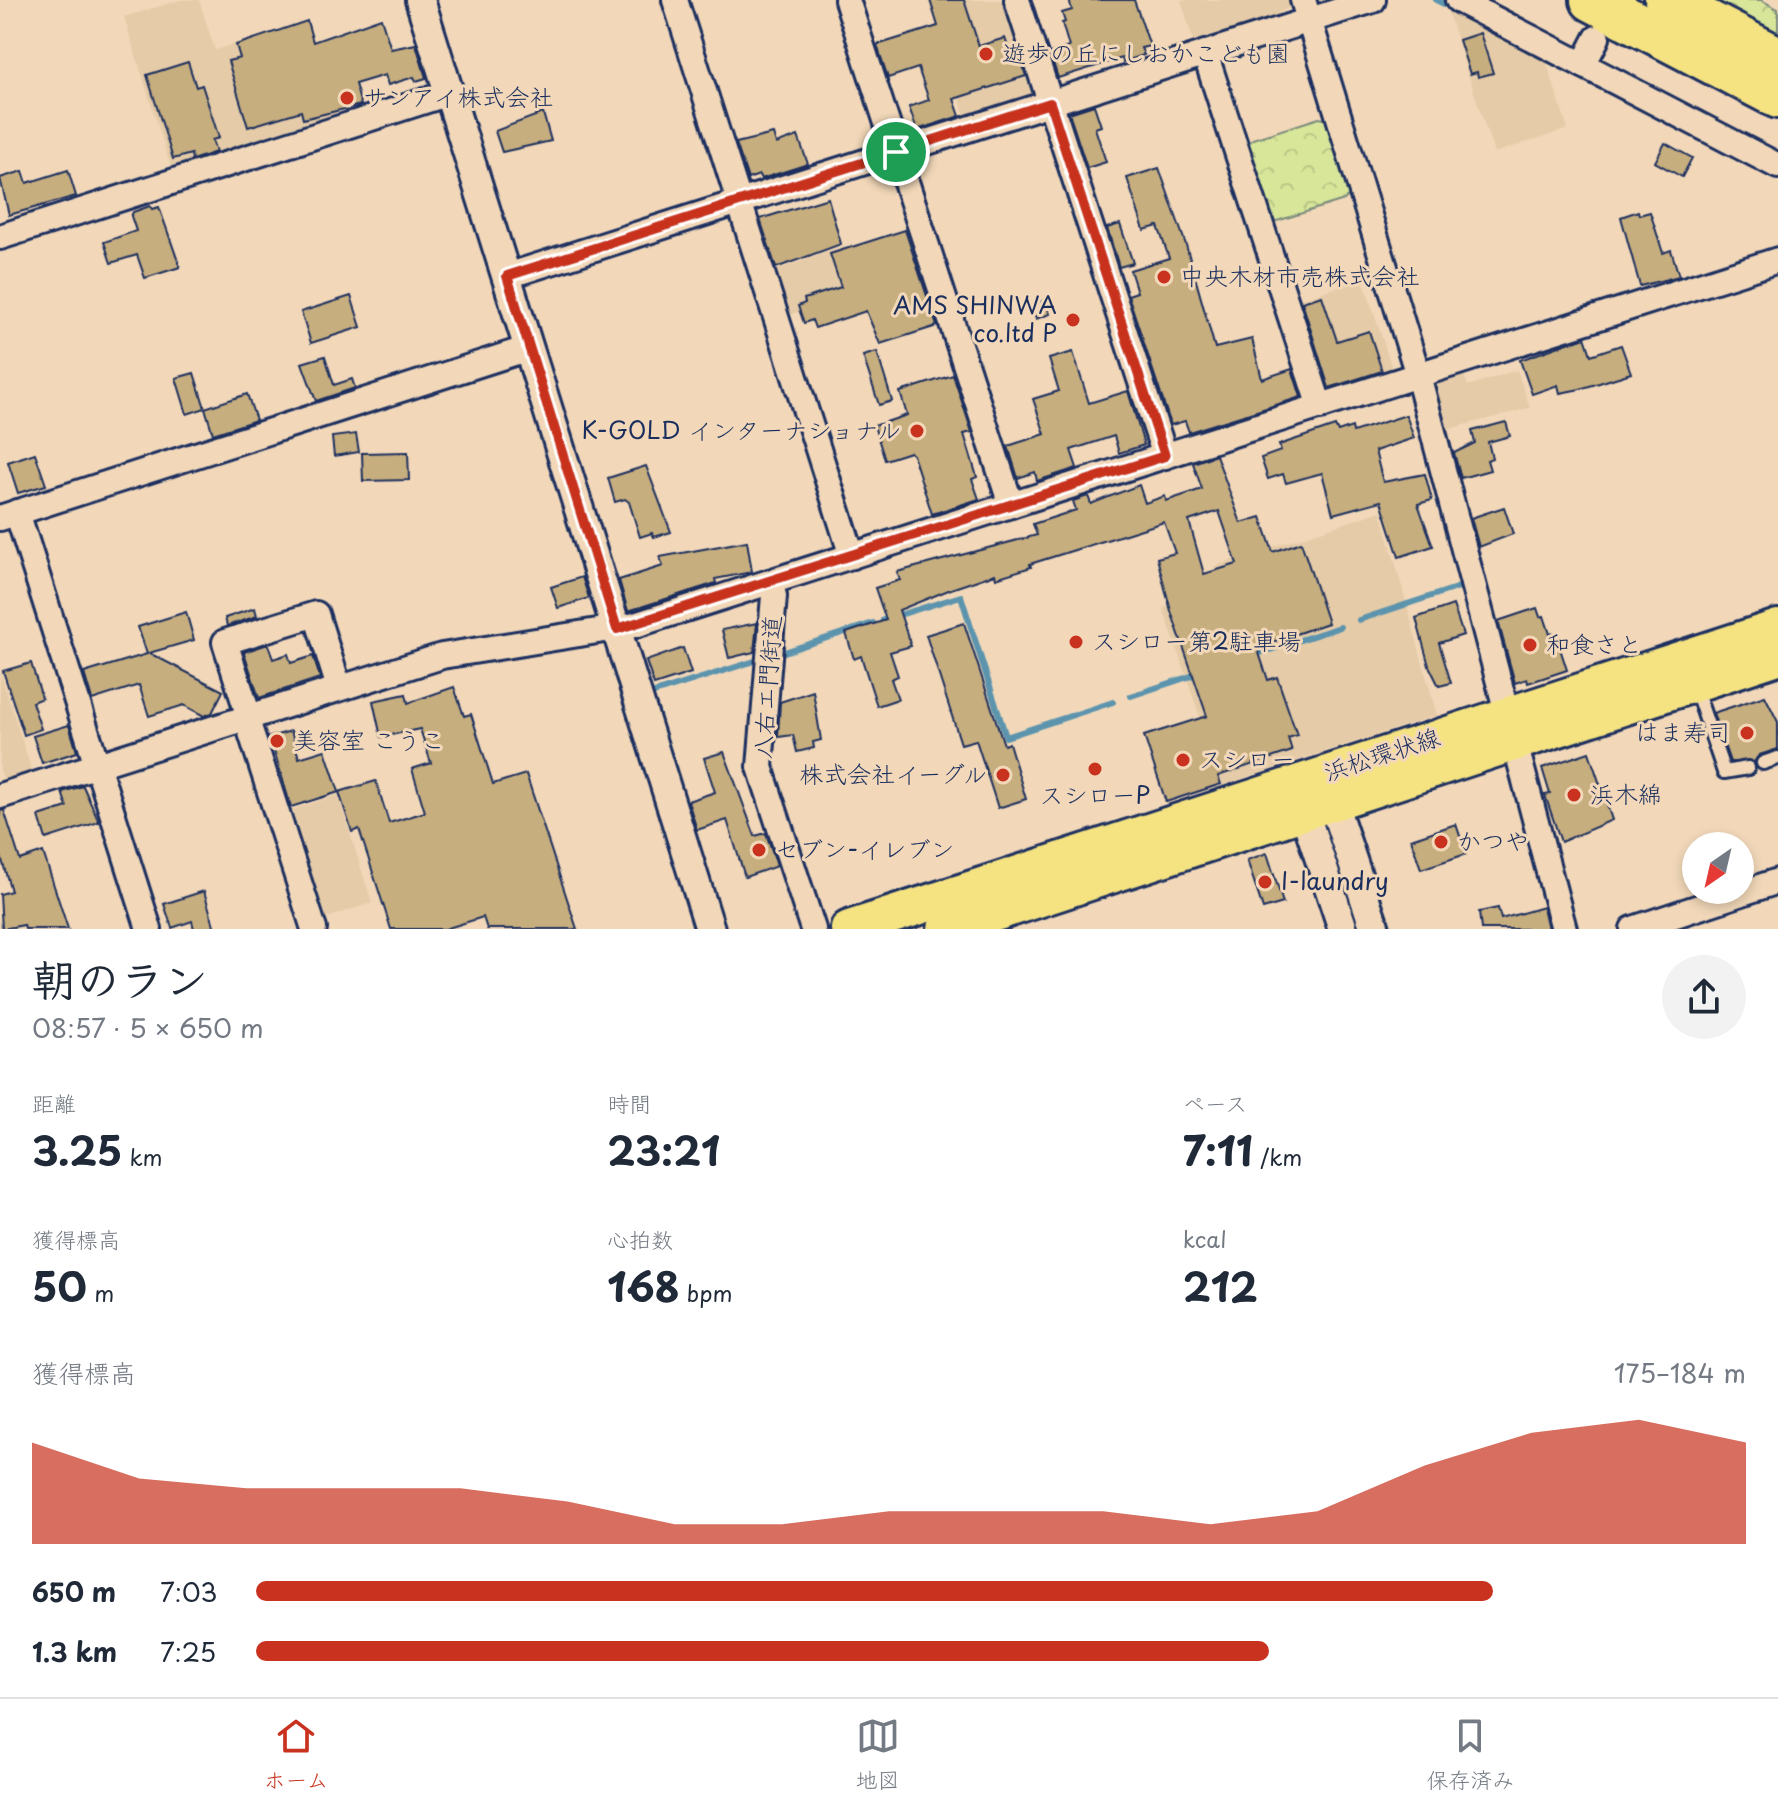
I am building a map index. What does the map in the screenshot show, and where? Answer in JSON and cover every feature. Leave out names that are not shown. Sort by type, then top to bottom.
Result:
[{"type":"highway","points":[[1666,0],[1778,58]]},
{"type":"highway","points":[[1594,19],[1778,97]]},
{"type":"main road","name":"浜松環状線","points":[[849,929],[1314,793],[1511,728],[1778,628]]},
{"type":"main road","name":"浜松環状線","points":[[1511,728],[1694,684],[1778,656]]},
{"type":"main road","name":"浜松環状線","points":[[946,929],[1314,793]]},
{"type":"street","points":[[420,0],[710,929]]},
{"type":"street","points":[[675,0],[852,556]]},
{"type":"street","points":[[847,0],[1011,505]]},
{"type":"street","points":[[1017,0],[1165,456]]},
{"type":"street","points":[[507,276],[1205,53],[1307,10],[1373,0]]},
{"type":"street","points":[[1458,0],[1778,166]]},
{"type":"street","points":[[1307,10],[1418,375],[1564,929]]},
{"type":"street","points":[[1583,65],[1594,19]]},
{"type":"street","points":[[1205,53],[1320,407]]},
{"type":"street","points":[[0,237],[449,93]]},
{"type":"street","points":[[0,796],[461,652],[617,629],[1778,260]]},
{"type":"street","points":[[149,929],[97,765],[8,515],[529,348]]},
{"type":"street","name":"八右エ門街道","points":[[770,582],[774,596],[760,767],[813,929]]},
{"type":"street","points":[[314,929],[225,642],[316,614],[339,688]]},
{"type":"street","points":[[1314,793],[1343,929]]},
{"type":"street","points":[[1314,793],[1375,929]]},
{"type":"street","points":[[1633,929],[1778,881]]},
{"type":"lane","points":[[1694,684],[1724,772],[1748,768]]},
{"type":"lane","points":[[1763,763],[1778,758]]},
{"type":"shaded area","points":[[180,0],[199,0],[215,50],[308,21],[339,121],[173,174],[124,17]]},
{"type":"shaded area","name":"遊歩の丘にしおかこども園","points":[[928,0],[1009,0],[1039,93],[1036,100],[967,122]]},
{"type":"shaded area","points":[[1181,0],[1294,0],[1296,5],[1278,13],[1281,22],[1196,49]]},
{"type":"shaded area","points":[[1446,7],[1545,58],[1568,129],[1494,153]]},
{"type":"shaded area","points":[[844,247],[859,292],[783,317],[769,272]]},
{"type":"shaded area","points":[[1363,279],[1394,375],[1330,396],[1323,392],[1293,301]]},
{"type":"shaded area","points":[[1462,369],[1468,386],[1517,370],[1530,408],[1441,431],[1429,385],[1433,378]]},
{"type":"shaded area","points":[[1381,511],[1437,715],[1223,785],[1163,608],[1221,589],[1214,566]]},
{"type":"shaded area","points":[[0,671],[34,778],[6,787],[0,770]]},
{"type":"shaded area","points":[[338,795],[372,903],[317,921],[282,813]]},
{"type":"green space","points":[[1712,0],[1761,0],[1778,9],[1778,34]]},
{"type":"green space","points":[[1319,118],[1330,120],[1352,192],[1344,200],[1274,222],[1269,219],[1244,148],[1253,139]]},
{"type":"building","points":[[930,0],[964,0],[979,46],[1005,38],[1009,50],[1016,47],[1026,76],[954,99],[960,116],[917,130],[909,107],[929,100],[918,68],[888,78],[877,45],[938,26]]},
{"type":"building","points":[[1069,0],[1134,0],[1150,46],[1141,48],[1144,55],[1123,62],[1122,58],[1058,78],[1050,53],[1069,47],[1062,13],[1072,10]]},
{"type":"building","points":[[381,18],[391,49],[416,44],[426,78],[416,81],[414,77],[388,85],[385,75],[355,84],[361,105],[303,119],[301,111],[248,127],[228,61],[240,58],[236,45],[307,21],[313,42]]},
{"type":"building","points":[[1480,33],[1493,73],[1478,77],[1477,72],[1470,74],[1459,40]]},
{"type":"building","points":[[188,62],[196,87],[202,85],[219,138],[212,140],[216,152],[192,160],[191,154],[173,159],[147,75]]},
{"type":"building","points":[[1094,105],[1101,126],[1095,128],[1106,162],[1087,168],[1069,113]]},
{"type":"building","points":[[543,113],[551,141],[502,152],[495,131]]},
{"type":"building","points":[[773,134],[776,144],[798,136],[808,164],[761,179],[759,175],[748,179],[736,143]]},
{"type":"building","points":[[1665,143],[1692,158],[1682,177],[1655,162]]},
{"type":"building","points":[[1159,168],[1186,245],[1215,348],[1252,339],[1262,379],[1292,369],[1301,397],[1189,432],[1185,421],[1171,425],[1128,295],[1137,292],[1130,270],[1169,258],[1158,226],[1144,230],[1127,178]]},
{"type":"building","points":[[68,170],[76,196],[9,215],[0,178],[23,171],[27,183]]},
{"type":"building","points":[[828,198],[841,244],[776,268],[760,219]]},
{"type":"building","points":[[150,206],[152,209],[159,207],[180,267],[145,278],[137,255],[111,263],[104,242],[136,231],[131,216],[133,212]]},
{"type":"building","points":[[1638,211],[1639,215],[1650,212],[1663,253],[1671,250],[1679,276],[1640,286],[1621,217]]},
{"type":"building","points":[[1120,224],[1133,263],[1119,267],[1107,228]]},
{"type":"building","points":[[905,230],[937,326],[880,344],[866,311],[815,328],[812,320],[804,323],[798,306],[805,303],[804,299],[841,287],[830,254]]},
{"type":"building","points":[[351,296],[361,327],[311,343],[301,312]]},
{"type":"building","points":[[1322,296],[1337,341],[1369,331],[1382,371],[1329,388],[1302,302]]},
{"type":"building","points":[[1045,300],[1050,314],[1036,319],[1031,304]]},
{"type":"building","points":[[1585,337],[1591,355],[1621,345],[1631,373],[1580,389],[1560,393],[1558,385],[1532,394],[1520,360]]},
{"type":"building","points":[[877,352],[892,401],[879,405],[863,356]]},
{"type":"building","points":[[1073,352],[1089,403],[1128,391],[1144,445],[1119,453],[1114,436],[1071,450],[1077,468],[1037,481],[1035,472],[1018,478],[1008,446],[1045,434],[1033,399],[1059,391],[1049,359]]},
{"type":"building","points":[[325,356],[334,385],[352,379],[355,388],[316,401],[302,363]]},
{"type":"building","points":[[194,373],[205,408],[187,414],[176,378]]},
{"type":"building","points":[[953,375],[972,432],[964,434],[977,477],[972,479],[979,499],[932,514],[913,455],[910,452],[885,460],[874,426],[907,415],[900,392]]},
{"type":"building","points":[[247,394],[256,420],[213,434],[205,408]]},
{"type":"building","points":[[1406,415],[1414,438],[1375,451],[1383,482],[1425,474],[1432,500],[1418,504],[1433,546],[1399,557],[1381,501],[1333,514],[1322,473],[1286,483],[1283,474],[1268,479],[1261,458],[1281,451],[1279,445],[1335,426],[1338,432],[1352,427],[1353,432]]},
{"type":"building","points":[[1506,422],[1510,436],[1488,442],[1492,458],[1487,460],[1490,470],[1461,478],[1454,453],[1475,443],[1472,431]]},
{"type":"building","points":[[356,434],[359,452],[334,456],[332,437]]},
{"type":"building","points":[[408,452],[409,480],[363,481],[362,453]]},
{"type":"building","points":[[35,453],[46,485],[18,493],[8,462]]},
{"type":"building","points":[[1216,455],[1241,523],[1261,517],[1273,552],[1301,542],[1328,623],[1257,647],[1268,680],[1277,677],[1297,735],[1288,738],[1292,751],[1218,776],[1221,784],[1166,802],[1144,736],[1207,716],[1171,611],[1157,558],[1175,553],[1164,522],[1030,564],[1031,567],[996,578],[995,574],[899,610],[911,646],[890,652],[898,676],[891,679],[898,699],[877,706],[861,656],[854,659],[846,633],[886,620],[875,588],[900,580],[897,572],[1037,535],[1033,524],[1076,510],[1073,501],[1088,496],[1091,504],[1139,485],[1145,503],[1165,496],[1166,501],[1202,489],[1193,463]],"holes":[[[1219,511],[1237,564],[1204,574],[1189,521]]]},
{"type":"building","points":[[646,466],[671,532],[654,537],[652,533],[640,537],[629,502],[625,499],[615,502],[608,478]]},
{"type":"building","points":[[1504,507],[1513,534],[1479,547],[1471,518]]},
{"type":"building","points":[[747,541],[752,572],[715,579],[716,583],[628,611],[619,580],[663,566],[660,557]]},
{"type":"building","points":[[582,577],[589,598],[558,608],[551,587]]},
{"type":"building","points":[[1453,605],[1463,635],[1439,643],[1451,683],[1439,686],[1429,666],[1416,618]]},
{"type":"building","points":[[255,608],[257,616],[227,626],[225,618]]},
{"type":"building","name":"和食さと","points":[[1537,608],[1540,617],[1544,616],[1550,634],[1555,633],[1567,670],[1528,683],[1527,679],[1515,683],[1498,621]]},
{"type":"building","points":[[186,612],[194,640],[149,653],[223,691],[212,713],[204,716],[184,705],[149,716],[139,685],[92,700],[84,673],[147,654],[138,627]]},
{"type":"building","points":[[757,623],[754,652],[729,658],[722,630]]},
{"type":"building","points":[[964,623],[1004,745],[1009,743],[1026,799],[998,808],[976,740],[961,744],[926,635]]},
{"type":"building","points":[[268,644],[273,659],[288,654],[291,663],[313,656],[320,678],[259,698],[244,652]]},
{"type":"building","points":[[683,648],[691,673],[654,685],[646,661]]},
{"type":"building","points":[[31,663],[42,698],[32,702],[41,729],[24,735],[3,671]]},
{"type":"building","points":[[454,687],[464,716],[471,714],[493,784],[526,774],[577,929],[487,929],[483,917],[445,929],[391,929],[359,829],[352,832],[339,792],[376,781],[389,823],[425,812],[412,769],[431,763],[420,729],[381,737],[373,701],[406,694],[408,703]]},
{"type":"building","points":[[813,691],[821,740],[813,742],[814,748],[797,752],[793,735],[778,737],[780,702]]},
{"type":"building","points":[[1765,696],[1778,722],[1778,749],[1759,755],[1754,762],[1730,762],[1713,713]]},
{"type":"building","points":[[69,725],[77,752],[42,763],[33,736]]},
{"type":"building","points":[[291,731],[299,758],[325,750],[339,792],[291,807],[270,737]]},
{"type":"building","points":[[724,752],[755,836],[766,833],[777,866],[745,877],[727,820],[697,830],[688,801],[715,792],[704,758]]},
{"type":"building","points":[[1589,752],[1612,820],[1561,842],[1545,795],[1550,794],[1542,768]]},
{"type":"building","points":[[83,786],[99,822],[46,839],[39,816],[67,807],[62,792]]},
{"type":"building","points":[[4,810],[20,860],[43,852],[68,929],[25,929],[24,925],[2,929],[0,894],[11,891],[0,853],[0,811]]},
{"type":"building","points":[[1456,824],[1466,854],[1421,869],[1411,839]]},
{"type":"building","name":"I-laundry","points":[[1267,853],[1283,903],[1263,909],[1247,860]]},
{"type":"building","points":[[204,891],[215,929],[194,929],[192,921],[172,928],[164,904]]},
{"type":"building","points":[[1543,907],[1548,929],[1481,929],[1479,912],[1498,908],[1501,919]]},
{"type":"waterway","points":[[1436,0],[1454,9]]},
{"type":"waterway","points":[[1359,620],[1462,586]]},
{"type":"waterway","points":[[883,620],[961,596],[1006,737],[1113,702]]},
{"type":"waterway","points":[[775,655],[873,623]]},
{"type":"waterway","points":[[1254,655],[1340,627]]},
{"type":"waterway","points":[[654,693],[761,659]]},
{"type":"waterway","points":[[1131,696],[1200,673]]},
{"type":"place","name":"遊歩の丘にしおかこども園","points":[[986,54]]},
{"type":"place","name":"サンアイ株式会社","points":[[347,98]]},
{"type":"place","name":"中央木材市売株式会社","points":[[1164,277]]},
{"type":"place","name":"AMS SHINWA co.ltd P","points":[[1073,320]]},
{"type":"place","name":"K-GOLD インターナショナル","points":[[917,431]]},
{"type":"place","name":"スシロー第2駐車場","points":[[1076,642]]},
{"type":"place","name":"和食さと","points":[[1530,645]]},
{"type":"place","name":"はま寿司","points":[[1747,733]]},
{"type":"place","name":"美容室 こうこ","points":[[277,741]]},
{"type":"place","name":"スシロー","points":[[1183,760]]},
{"type":"place","name":"スシローP","points":[[1095,769]]},
{"type":"place","name":"株式会社イーグル","points":[[1003,775]]},
{"type":"place","name":"浜木綿","points":[[1574,795]]},
{"type":"place","name":"かつや","points":[[1441,842]]},
{"type":"place","name":"セブン-イレブン","points":[[759,850]]},
{"type":"place","name":"I-laundry","points":[[1265,882]]},
{"type":"route","points":[[1050,103],[1165,456],[617,629],[507,276],[896,152],[1050,103]]}]
